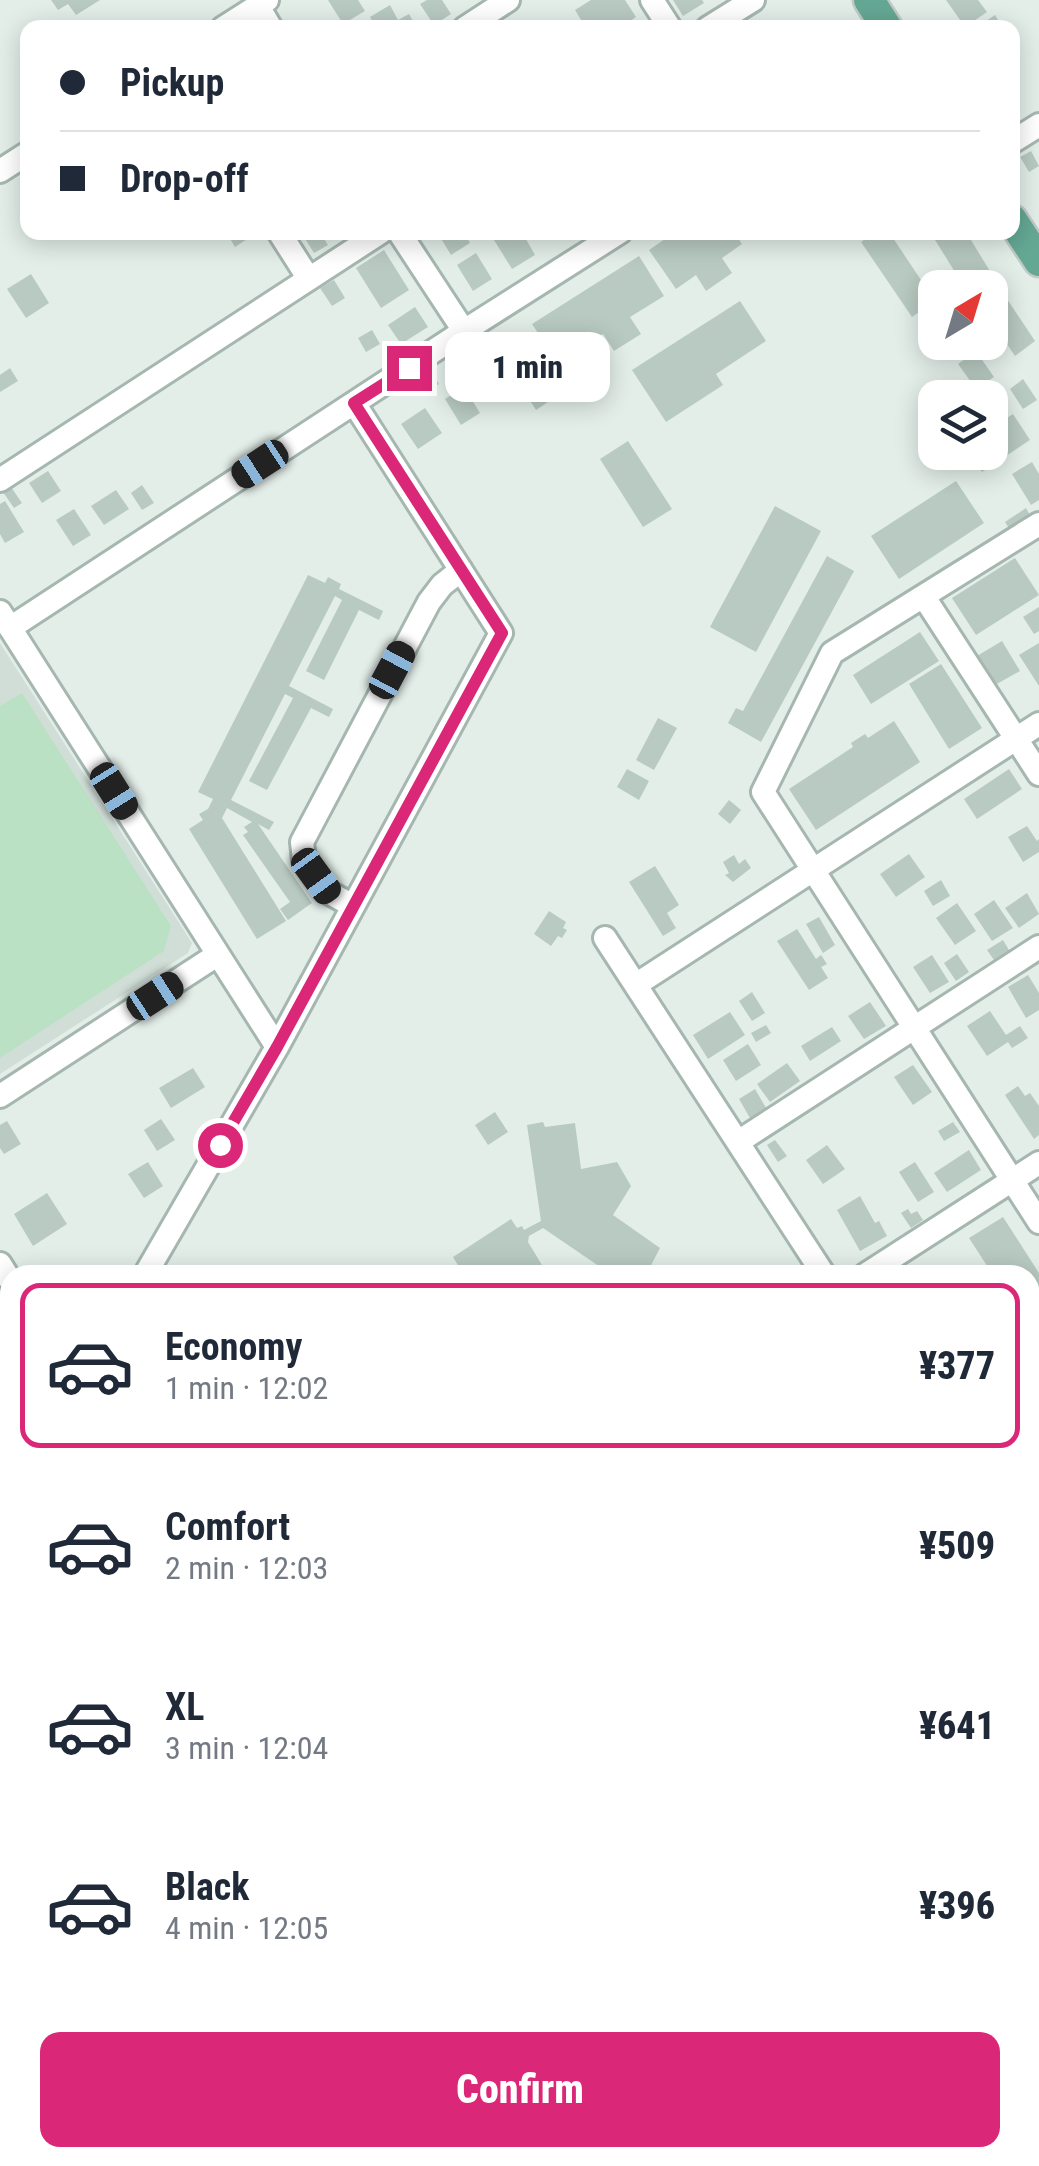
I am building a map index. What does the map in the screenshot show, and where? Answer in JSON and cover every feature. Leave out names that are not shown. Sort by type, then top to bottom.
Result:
[{"type":"main road","points":[[1020,232],[1039,261]]},
{"type":"street","points":[[477,20],[508,0]]},
{"type":"street","points":[[721,20],[752,0]]},
{"type":"street","points":[[284,240],[309,279]]},
{"type":"street","points":[[0,480],[369,240]]},
{"type":"street","points":[[404,240],[464,332]]},
{"type":"street","points":[[277,1047],[5,620],[608,240]]},
{"type":"street","points":[[151,1265],[277,1047],[502,633],[354,403]]},
{"type":"street","points":[[1039,524],[832,653],[763,792],[1039,1222]]},
{"type":"street","points":[[353,906],[328,892],[304,860],[302,842],[428,602],[461,570]]},
{"type":"street","points":[[924,598],[1039,774]]},
{"type":"street","points":[[637,984],[1039,724]]},
{"type":"street","points":[[605,938],[818,1265]]},
{"type":"street","points":[[738,1142],[1039,947]]},
{"type":"street","points":[[0,1096],[217,955]]},
{"type":"street","points":[[880,1265],[1039,1163]]},
{"type":"shaded area","points":[[0,643],[192,943],[188,953],[0,1074]]},
{"type":"green space","points":[[22,693],[171,926],[164,951],[0,1058],[0,706]]},
{"type":"building","points":[[51,0],[100,0],[76,15],[68,4],[58,10]]},
{"type":"building","points":[[328,0],[358,0],[365,11],[350,20],[340,20]]},
{"type":"building","points":[[442,0],[451,14],[442,20],[431,20],[420,4]]},
{"type":"building","points":[[591,0],[625,0],[636,17],[581,20],[575,10]]},
{"type":"building","points":[[673,0],[702,0],[704,3],[683,16]]},
{"type":"building","points":[[946,0],[978,0],[987,12],[975,20],[960,20]]},
{"type":"building","points":[[390,5],[398,20],[372,20],[370,17]]},
{"type":"building","points":[[1031,151],[1039,166],[1029,172],[1020,157]]},
{"type":"building","points":[[306,240],[325,240],[328,245],[314,253]]},
{"type":"building","points":[[442,240],[468,240],[470,243],[451,255]]},
{"type":"building","points":[[494,240],[527,240],[535,255],[512,269]]},
{"type":"building","points":[[663,240],[739,240],[742,244],[722,258],[732,273],[706,291],[696,275],[676,289],[649,250]]},
{"type":"building","points":[[864,240],[894,240],[918,276],[918,313],[912,317],[861,242]]},
{"type":"building","points":[[935,240],[971,240],[989,270],[954,270]]},
{"type":"building","points":[[384,250],[409,290],[381,308],[356,268]]},
{"type":"building","points":[[476,253],[492,279],[473,291],[457,265]]},
{"type":"building","points":[[639,256],[664,296],[630,317],[641,334],[614,351],[603,334],[558,363],[532,324]]},
{"type":"building","points":[[31,274],[49,303],[26,318],[7,289]]},
{"type":"building","points":[[334,280],[345,298],[332,306],[320,288]]},
{"type":"building","points":[[1008,300],[1035,341],[1015,356],[1008,346]]},
{"type":"building","points":[[740,301],[766,341],[716,374],[723,385],[666,422],[632,370]]},
{"type":"building","points":[[415,307],[428,327],[401,344],[388,325]]},
{"type":"building","points":[[372,330],[380,344],[366,352],[358,338]]},
{"type":"building","points":[[535,351],[538,356],[542,353],[566,390],[536,410],[512,373],[524,365],[521,360]]},
{"type":"building","points":[[964,360],[982,360],[994,377],[970,380],[958,364]]},
{"type":"building","points":[[10,368],[18,381],[0,392],[0,375]]},
{"type":"building","points":[[432,372],[439,384],[419,395],[412,384]]},
{"type":"building","points":[[1023,379],[1037,400],[1023,409],[1010,389]]},
{"type":"building","points":[[464,387],[480,413],[461,425],[445,399]]},
{"type":"building","points":[[425,408],[442,433],[418,449],[401,424]]},
{"type":"building","points":[[1013,414],[1030,440],[1008,455],[1008,417]]},
{"type":"building","points":[[628,441],[672,509],[643,527],[600,459]]},
{"type":"building","points":[[1032,462],[1039,474],[1039,500],[1031,505],[1012,474]]},
{"type":"building","points":[[48,471],[61,491],[42,503],[29,483]]},
{"type":"building","points":[[956,481],[984,523],[899,579],[871,536]]},
{"type":"building","points":[[142,485],[154,503],[142,510],[131,493]]},
{"type":"building","points":[[11,487],[22,503],[14,508],[3,492]]},
{"type":"building","points":[[116,490],[129,509],[104,525],[91,506]]},
{"type":"building","points":[[5,501],[24,532],[5,543],[0,534],[0,504]]},
{"type":"building","points":[[775,506],[821,531],[756,652],[710,627]]},
{"type":"building","points":[[1026,508],[1031,517],[1010,530],[1005,522]]},
{"type":"building","points":[[74,509],[91,535],[73,546],[56,520]]},
{"type":"building","points":[[827,556],[854,571],[761,742],[728,723],[736,708],[743,711]]},
{"type":"building","points":[[1015,558],[1039,595],[976,635],[952,598]]},
{"type":"building","points":[[308,575],[325,583],[328,577],[341,584],[339,589],[383,611],[379,620],[359,610],[324,680],[306,671],[342,600],[335,596],[289,686],[333,709],[329,717],[311,708],[267,790],[249,781],[293,698],[285,694],[231,800],[274,822],[269,830],[258,824],[312,903],[288,920],[280,909],[290,902],[243,835],[248,832],[244,827],[252,822],[227,808],[222,818],[286,921],[257,939],[189,829],[203,820],[199,814],[208,809],[213,799],[198,792]]},
{"type":"building","points":[[1039,607],[1039,631],[1034,634],[1023,617]]},
{"type":"building","points":[[920,632],[939,661],[871,704],[853,675]]},
{"type":"building","points":[[1002,641],[1020,671],[995,685],[977,656]]},
{"type":"building","points":[[1039,643],[1039,686],[1019,655]]},
{"type":"building","points":[[941,664],[982,728],[949,749],[909,684]]},
{"type":"building","points":[[658,718],[677,728],[654,770],[636,760]]},
{"type":"building","points":[[894,721],[920,762],[816,830],[789,789],[853,747],[851,743],[865,734],[868,738]]},
{"type":"building","points":[[627,769],[649,781],[639,800],[617,787]]},
{"type":"building","points":[[1009,769],[1022,789],[977,819],[964,799]]},
{"type":"building","points":[[729,800],[741,810],[730,824],[718,814]]},
{"type":"building","points":[[1027,826],[1039,839],[1039,852],[1023,862],[1008,837]]},
{"type":"building","points":[[909,854],[925,877],[896,897],[880,874]]},
{"type":"building","points":[[734,855],[739,864],[745,859],[751,868],[733,882],[725,875],[729,873],[723,862]]},
{"type":"building","points":[[655,866],[679,905],[667,913],[676,928],[663,936],[629,882]]},
{"type":"building","points":[[941,880],[950,896],[933,906],[924,891]]},
{"type":"building","points":[[1027,893],[1039,914],[1019,928],[1005,908]]},
{"type":"building","points":[[994,900],[1013,928],[992,941],[974,914]]},
{"type":"building","points":[[957,903],[976,931],[955,945],[936,918]]},
{"type":"building","points":[[549,911],[566,922],[563,928],[567,930],[551,946],[534,934]]},
{"type":"building","points":[[819,917],[835,945],[823,953],[806,924]]},
{"type":"building","points":[[797,929],[816,959],[821,955],[827,964],[821,967],[828,978],[809,990],[777,941]]},
{"type":"building","points":[[1003,940],[1009,950],[994,960],[987,950]]},
{"type":"building","points":[[957,954],[969,972],[956,981],[944,963]]},
{"type":"building","points":[[932,955],[949,982],[930,993],[913,967]]},
{"type":"building","points":[[1028,975],[1039,993],[1039,1010],[1026,1018],[1008,987]]},
{"type":"building","points":[[752,992],[765,1013],[752,1021],[739,1001]]},
{"type":"building","points":[[870,1002],[886,1026],[864,1039],[848,1016]]},
{"type":"building","points":[[990,1011],[1006,1035],[1020,1026],[1028,1038],[1012,1048],[1008,1042],[987,1056],[967,1026]]},
{"type":"building","points":[[730,1012],[745,1035],[708,1059],[693,1035]]},
{"type":"building","points":[[766,1025],[771,1033],[756,1042],[751,1033]]},
{"type":"building","points":[[832,1027],[841,1041],[810,1061],[801,1046]]},
{"type":"building","points":[[748,1044],[761,1065],[736,1081],[723,1060]]},
{"type":"building","points":[[787,1063],[800,1081],[770,1102],[757,1084]]},
{"type":"building","points":[[913,1065],[932,1092],[913,1105],[894,1077]]},
{"type":"building","points":[[193,1068],[205,1087],[171,1108],[159,1088]]},
{"type":"building","points":[[1018,1086],[1025,1096],[1030,1093],[1039,1106],[1039,1135],[1034,1139],[1005,1095]]},
{"type":"building","points":[[755,1089],[766,1108],[750,1118],[739,1099]]},
{"type":"building","points":[[495,1112],[508,1132],[488,1145],[475,1125]]},
{"type":"building","points":[[161,1119],[175,1140],[157,1151],[144,1130]]},
{"type":"building","points":[[7,1121],[21,1144],[4,1154],[0,1148],[0,1125]]},
{"type":"building","points":[[953,1122],[960,1132],[944,1141],[938,1131]]},
{"type":"building","points":[[575,1123],[581,1169],[617,1162],[631,1186],[613,1215],[660,1248],[651,1265],[597,1265],[543,1228],[529,1236],[528,1242],[542,1265],[458,1265],[453,1257],[511,1219],[524,1230],[541,1221],[527,1125]]},
{"type":"building","points":[[775,1140],[787,1156],[778,1162],[767,1145]]},
{"type":"building","points":[[827,1145],[845,1169],[823,1184],[806,1160]]},
{"type":"building","points":[[969,1150],[981,1170],[947,1192],[934,1173]]},
{"type":"building","points":[[148,1162],[163,1186],[144,1198],[128,1174]]},
{"type":"building","points":[[915,1162],[934,1192],[918,1202],[899,1172]]},
{"type":"building","points":[[47,1193],[67,1224],[33,1246],[14,1214]]},
{"type":"building","points":[[860,1196],[887,1236],[860,1251],[837,1210]]},
{"type":"building","points":[[908,1209],[911,1214],[917,1211],[923,1220],[911,1228],[901,1213]]},
{"type":"building","points":[[1003,1217],[1034,1265],[987,1265],[969,1238]]},
{"type":"route","points":[[220,1145],[502,633],[354,403],[409,368]]}]
